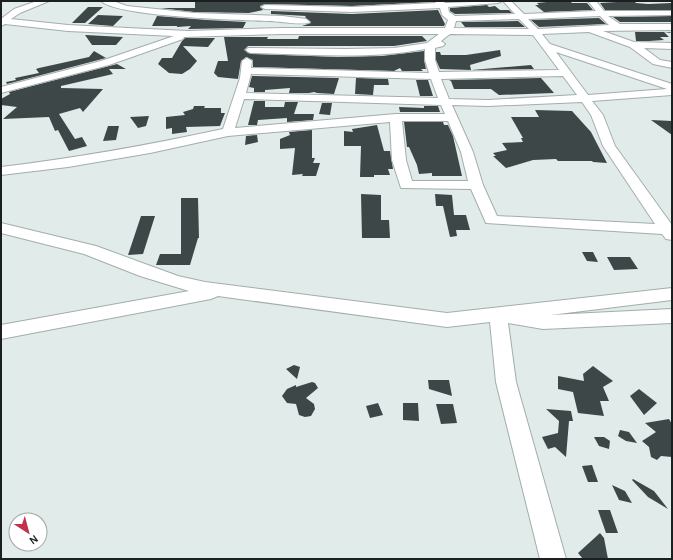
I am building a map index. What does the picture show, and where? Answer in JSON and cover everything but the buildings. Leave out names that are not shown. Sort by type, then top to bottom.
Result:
[{"type":"street","points":[[2,20],[17,11],[45,1]]},
{"type":"street","points":[[105,1],[126,8],[194,16],[345,21],[541,39],[672,87]]},
{"type":"street","points":[[251,18],[271,1]]},
{"type":"street","points":[[2,20],[68,28],[188,34],[248,33],[281,31],[391,14],[436,4],[498,1]]},
{"type":"street","points":[[507,1],[541,39],[597,116],[609,146],[669,233]]},
{"type":"street","points":[[592,1],[607,20],[618,27]]},
{"type":"street","points":[[436,4],[445,13],[451,31]]},
{"type":"street","points":[[263,7],[345,21]]},
{"type":"street","points":[[251,50],[346,51],[430,46],[451,31],[521,17],[582,14],[603,15],[672,13]]},
{"type":"street","points":[[248,33],[254,20],[251,18]]},
{"type":"street","points":[[338,124],[340,87],[346,65],[345,21]]},
{"type":"street","points":[[505,41],[541,39],[590,29],[618,27],[672,27]]},
{"type":"street","points":[[590,29],[633,45],[657,62],[672,65]]},
{"type":"street","points":[[228,132],[245,78],[245,71],[251,50],[252,41],[248,33]]},
{"type":"street","points":[[1,90],[104,63],[188,34]]},
{"type":"street","points":[[462,41],[493,41]]},
{"type":"street","points":[[633,45],[672,46]]},
{"type":"street","points":[[430,46],[430,60],[445,102],[453,117],[467,152],[476,185],[491,220],[669,233]]},
{"type":"street","points":[[245,71],[436,76],[565,73]]},
{"type":"street","points":[[239,96],[445,102],[515,102],[672,92]]},
{"type":"street","points":[[1,171],[68,163],[150,149],[228,132],[396,118],[453,117]]},
{"type":"street","points":[[396,118],[399,160],[406,185],[476,185]]},
{"type":"street","points":[[1,228],[20,234],[90,250],[176,282],[221,291],[447,320],[672,294]]},
{"type":"street","points":[[1,332],[221,291]]},
{"type":"street","points":[[498,314],[543,322],[672,316]]},
{"type":"street","points":[[498,314],[506,382],[553,559]]}]
